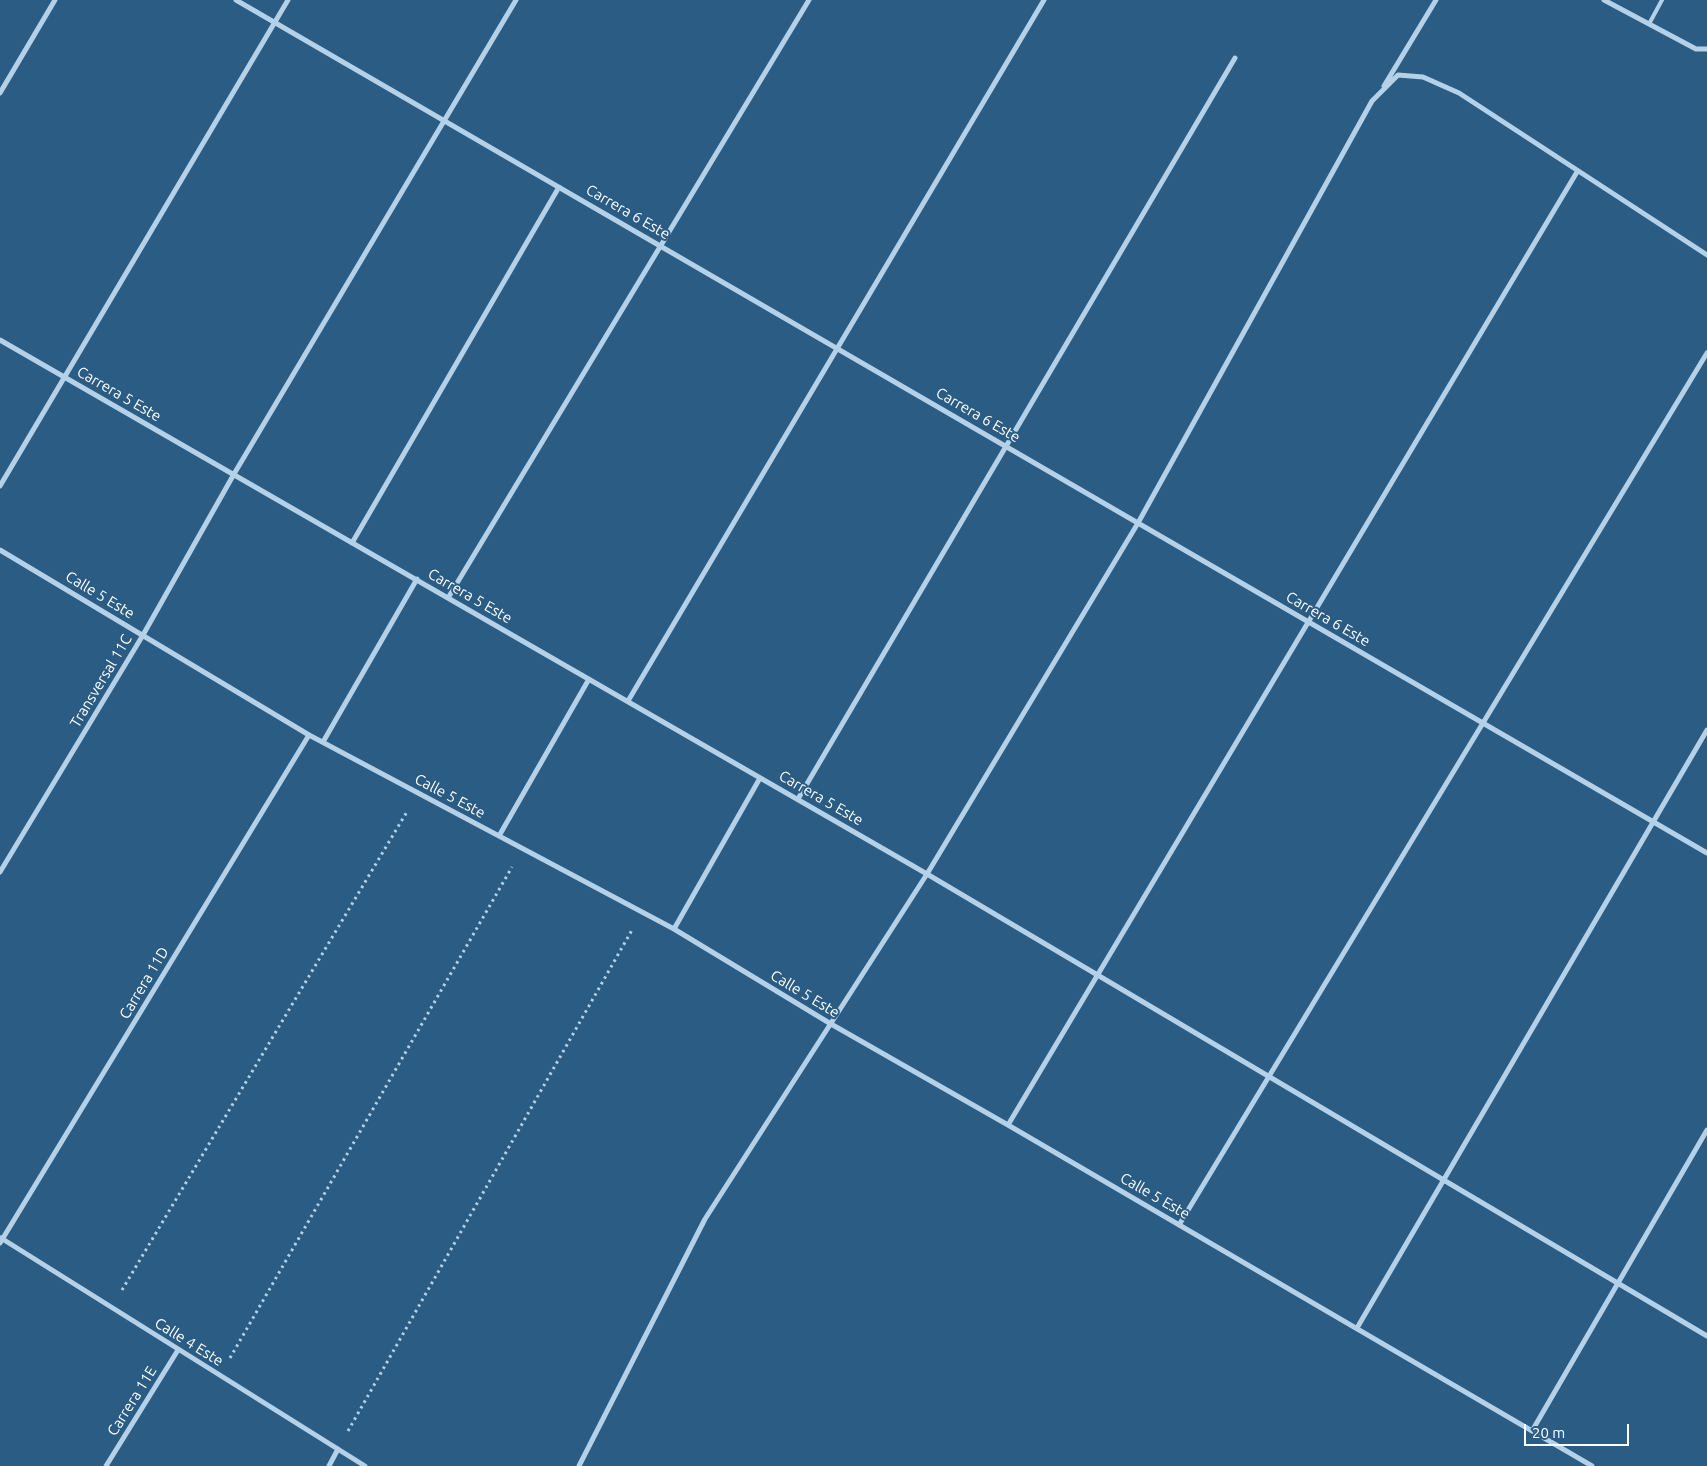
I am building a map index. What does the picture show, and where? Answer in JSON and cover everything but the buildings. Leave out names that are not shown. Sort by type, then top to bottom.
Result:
[{"type":"street","points":[[0,93],[55,0]]},
{"type":"street","name":"Carrera 6 Este","points":[[236,0],[1707,853]]},
{"type":"street","points":[[0,486],[288,0]]},
{"type":"street","name":"Transversal 11C","points":[[0,872],[143,635],[234,474],[516,0]]},
{"type":"street","points":[[448,598],[809,0]]},
{"type":"street","points":[[628,701],[1044,0]]},
{"type":"street","points":[[579,1466],[705,1219],[927,874],[1138,523],[1368,110],[1436,0]]},
{"type":"street","points":[[1604,0],[1696,49],[1707,49]]},
{"type":"street","points":[[798,799],[1008,447],[1235,58]]},
{"type":"street","points":[[1379,95],[1398,75],[1423,77],[1459,93],[1577,172],[1707,255]]},
{"type":"street","points":[[1008,1125],[1577,172]]},
{"type":"street","points":[[352,542],[559,187]]},
{"type":"street","name":"Carrera 5 Este","points":[[0,340],[927,874],[1707,1336]]},
{"type":"street","points":[[1179,1225],[1707,353]]},
{"type":"street","name":"Calle 5 Este","points":[[0,550],[309,735],[674,929],[830,1024],[1008,1125],[1592,1466]]},
{"type":"street","points":[[323,742],[417,579]]},
{"type":"street","points":[[499,836],[589,679]]},
{"type":"street","points":[[1356,1328],[1707,730]]},
{"type":"street","name":"Carrera 11D","points":[[1,1240],[309,735]]},
{"type":"street","points":[[674,929],[760,778]]},
{"type":"street","points":[[1532,1431],[1707,1130]]},
{"type":"street","name":"Calle 4 Este","points":[[1,1240],[365,1466]]},
{"type":"street","name":"Carrera 11E","points":[[106,1466],[178,1350]]},
{"type":"street","points":[[329,1466],[338,1450]]},
{"type":"lane","points":[[1649,24],[1662,0]]},
{"type":"path","points":[[111,1308],[418,793]]},
{"type":"path","points":[[220,1376],[523,849]]},
{"type":"path","points":[[338,1450],[642,912]]}]
